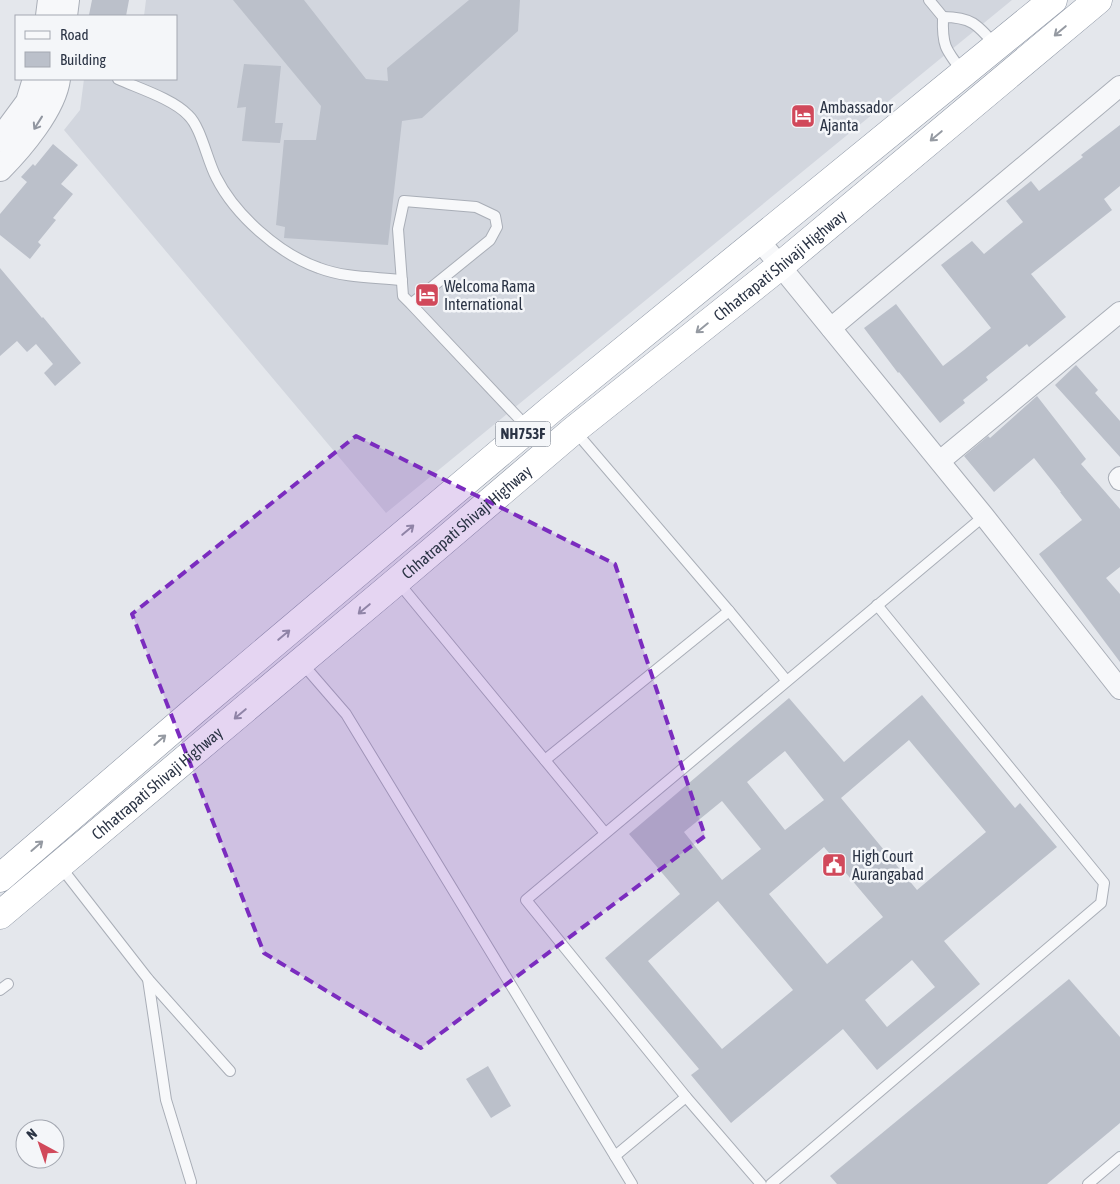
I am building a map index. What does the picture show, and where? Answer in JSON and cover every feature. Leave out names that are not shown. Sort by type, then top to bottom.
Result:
[{"type":"highway","name":"Chhatrapati Shivaji Highway","points":[[0,878],[194,711],[554,407],[1053,0]]},
{"type":"highway","name":"Chhatrapati Shivaji Highway","points":[[0,915],[574,430],[780,266],[1098,0]]},
{"type":"street","points":[[48,15],[50,0]]},
{"type":"street","points":[[65,15],[67,0]]},
{"type":"street","points":[[0,140],[28,102],[35,80]]},
{"type":"street","points":[[0,169],[38,125],[56,88],[58,80]]},
{"type":"street","points":[[831,328],[1120,86]]},
{"type":"street","points":[[759,240],[940,461],[1120,689]]},
{"type":"street","points":[[940,461],[1120,312]]},
{"type":"lane","points":[[929,0],[943,17],[942,39],[947,52],[963,73]]},
{"type":"lane","points":[[943,17],[960,17],[979,26],[996,47]]},
{"type":"lane","points":[[120,80],[178,106],[190,116],[197,128],[221,186],[251,224],[272,242],[297,258],[320,268],[345,275],[402,280]]},
{"type":"lane","points":[[411,304],[490,240],[497,227],[495,216],[476,206],[404,201],[398,229],[403,296],[529,429]]},
{"type":"lane","points":[[574,430],[786,680]]},
{"type":"lane","points":[[761,1184],[686,1097],[526,900],[786,680],[984,516]]},
{"type":"lane","points":[[397,581],[605,833]]},
{"type":"lane","points":[[771,1184],[1101,903],[1104,883],[877,605]]},
{"type":"lane","points":[[545,760],[729,611]]},
{"type":"lane","points":[[301,662],[346,714],[632,1184]]},
{"type":"lane","points":[[59,865],[148,980],[230,1071]]},
{"type":"lane","points":[[148,980],[166,1100],[191,1182]]},
{"type":"lane","points":[[615,1156],[686,1097]]},
{"type":"lane","points":[[1088,1184],[1120,1157]]},
{"type":"highlighted area","points":[[356,436],[615,564],[705,836],[421,1048],[264,953],[132,614]]},
{"type":"shaded area","name":"Welcoma Rama International","points":[[146,0],[1012,0],[386,513],[64,130],[80,110],[84,80],[178,80],[178,15],[144,15]]},
{"type":"building","points":[[92,0],[129,0],[126,15],[89,15]]},
{"type":"building","points":[[233,0],[304,0],[366,79],[388,81],[387,68],[469,0],[520,0],[518,31],[422,118],[402,121],[388,245],[284,238],[285,227],[276,225],[284,140],[316,140],[321,106]]},
{"type":"building","points":[[244,64],[281,66],[275,123],[283,123],[280,143],[242,141],[246,107],[237,108]]},
{"type":"building","points":[[1120,125],[1120,186],[1104,199],[1112,210],[1031,274],[1066,317],[1029,347],[1027,344],[986,377],[988,380],[963,400],[965,403],[940,423],[898,373],[864,328],[896,304],[943,366],[964,350],[991,328],[941,265],[972,241],[984,254],[1023,222],[1006,201],[1031,181],[1039,191]]},
{"type":"building","points":[[53,144],[78,165],[61,184],[73,194],[53,218],[56,220],[38,242],[41,245],[30,259],[0,235],[0,214],[27,182],[21,177],[33,164],[35,166]]},
{"type":"building","points":[[0,268],[81,363],[55,386],[44,373],[53,364],[36,344],[27,352],[17,341],[0,356]]},
{"type":"building","points":[[1076,365],[1098,390],[1095,393],[1120,421],[1120,457],[1055,385]]},
{"type":"building","points":[[1037,396],[1086,459],[1081,464],[1120,509],[1120,567],[1106,578],[1120,594],[1120,662],[1039,554],[1082,520],[1061,492],[1034,458],[994,492],[964,456],[988,436],[990,438]]},
{"type":"building","points":[[922,695],[1015,808],[1020,803],[1057,847],[944,941],[980,984],[877,1070],[843,1029],[731,1123],[691,1075],[699,1069],[605,958],[680,894],[629,834],[789,698],[844,762]],"holes":[[[909,740],[986,832],[917,890],[841,798]],[[785,751],[824,800],[785,830],[747,782]],[[722,801],[761,849],[722,880],[684,832]],[[824,847],[883,917],[827,964],[769,894]],[[718,901],[793,990],[722,1049],[648,961]],[[912,960],[935,987],[887,1027],[865,1000]]]},
{"type":"building","points":[[1069,979],[1120,1037],[1120,1123],[1047,1184],[837,1184],[830,1176]]},
{"type":"building","points":[[488,1066],[511,1106],[491,1118],[466,1079]]},
{"type":"place","name":"Ambassador Ajanta","points":[[803,116]]},
{"type":"place","name":"Welcoma Rama International","points":[[427,295]]},
{"type":"place","name":"High Court Aurangabad","points":[[834,865]]}]
